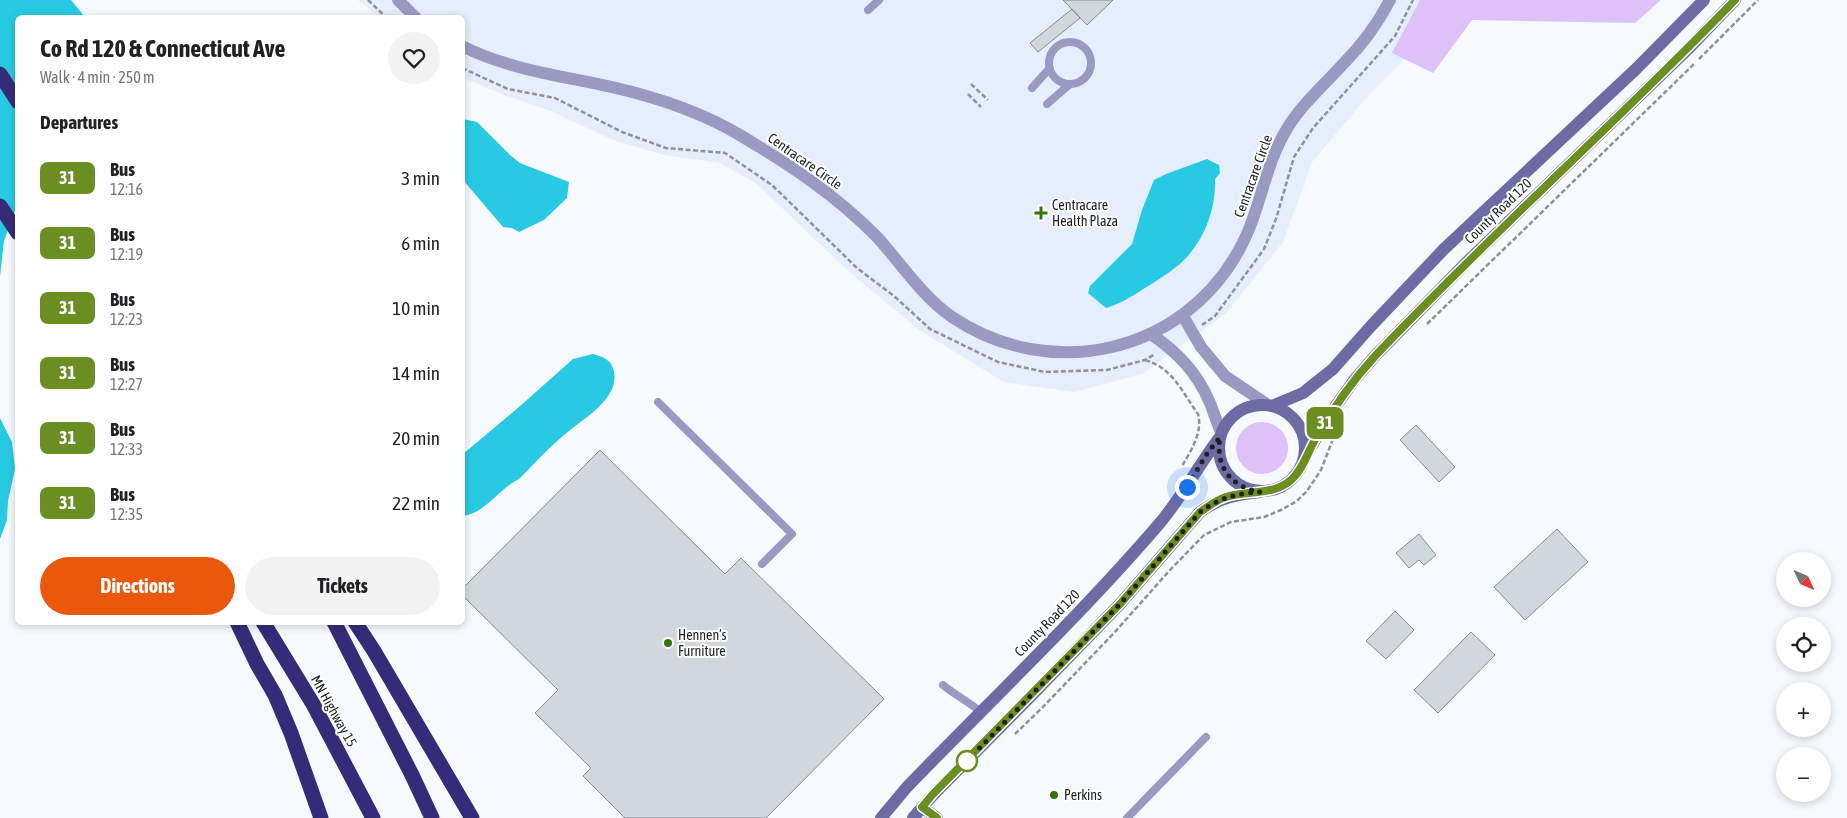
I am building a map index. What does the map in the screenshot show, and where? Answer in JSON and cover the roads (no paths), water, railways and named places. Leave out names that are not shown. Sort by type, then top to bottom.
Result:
[{"type":"highway","points":[[0,74],[15,97]]},
{"type":"highway","points":[[0,206],[15,228]]},
{"type":"highway","points":[[238,625],[275,696],[291,733],[321,818]]},
{"type":"highway","name":"MN Highway 15","points":[[265,625],[313,704],[373,818]]},
{"type":"highway","points":[[336,625],[432,818]]},
{"type":"highway","points":[[357,625],[472,818]]},
{"type":"street","points":[[398,0],[413,15]]},
{"type":"street","name":"Centracare Circle","points":[[465,47],[498,61],[642,95],[724,125],[818,184],[878,239],[926,295],[950,316],[975,331],[1004,344],[1032,350],[1066,353],[1123,344],[1150,334],[1183,316],[1206,295],[1238,253],[1257,210],[1264,180],[1274,154],[1288,126],[1371,32],[1390,0]]},
{"type":"street","name":"County Road 120","points":[[1270,405],[1303,393],[1333,369],[1444,249],[1636,69],[1704,0]]},
{"type":"street","name":"County Road 120","points":[[1304,460],[1316,437],[1345,393],[1375,356],[1468,261],[1688,49],[1735,0]]},
{"type":"street","points":[[913,818],[1120,604],[1200,512],[1227,497],[1272,491],[1287,483],[1299,471],[1304,460],[1305,448],[1304,436],[1298,424],[1290,415],[1270,405],[1225,376],[1208,356],[1183,316]]},
{"type":"street","points":[[1150,334],[1169,346],[1180,356],[1204,391],[1220,435],[1219,456],[1222,467],[1238,485],[1260,492]]},
{"type":"street","points":[[1220,435],[1227,422],[1245,408],[1256,405],[1270,405]]},
{"type":"street","name":"County Road 120","points":[[882,818],[907,787],[1106,583],[1159,524],[1178,499],[1220,435]]},
{"type":"street","points":[[922,807],[937,818]]},
{"type":"lane","points":[[868,10],[879,0]]},
{"type":"lane","points":[[1032,88],[1049,69],[1050,55],[1059,45],[1073,42],[1085,48],[1091,61],[1088,74],[1077,83],[1070,84],[1057,80],[1049,69]]},
{"type":"lane","points":[[1047,104],[1070,84]]},
{"type":"lane","points":[[658,402],[792,534],[762,564]]},
{"type":"lane","points":[[944,684],[956,696],[981,712]]},
{"type":"lane","points":[[1127,818],[1206,737]]},
{"type":"water","points":[[0,0],[71,0],[83,15],[15,15],[15,211],[4,241],[0,276]]},
{"type":"water","points":[[465,119],[477,122],[520,163],[569,182],[567,198],[544,220],[519,232],[512,228],[503,227],[465,182]]},
{"type":"water","points":[[1207,159],[1219,165],[1220,173],[1215,179],[1212,210],[1200,240],[1194,249],[1183,261],[1164,276],[1129,298],[1106,308],[1088,293],[1090,286],[1132,244],[1142,210],[1154,180]]},
{"type":"water","points":[[593,354],[607,360],[613,368],[614,381],[606,398],[600,406],[556,442],[519,479],[478,511],[465,516],[465,452],[573,359]]},
{"type":"water","points":[[0,418],[12,442],[15,469],[8,501],[7,520],[0,539]]},
{"type":"place","name":"Centracare Health Plaza","points":[[1041,213]]},
{"type":"place","name":"Hennen’s Furniture","points":[[668,643]]},
{"type":"place","name":"Perkins","points":[[1054,795]]}]
